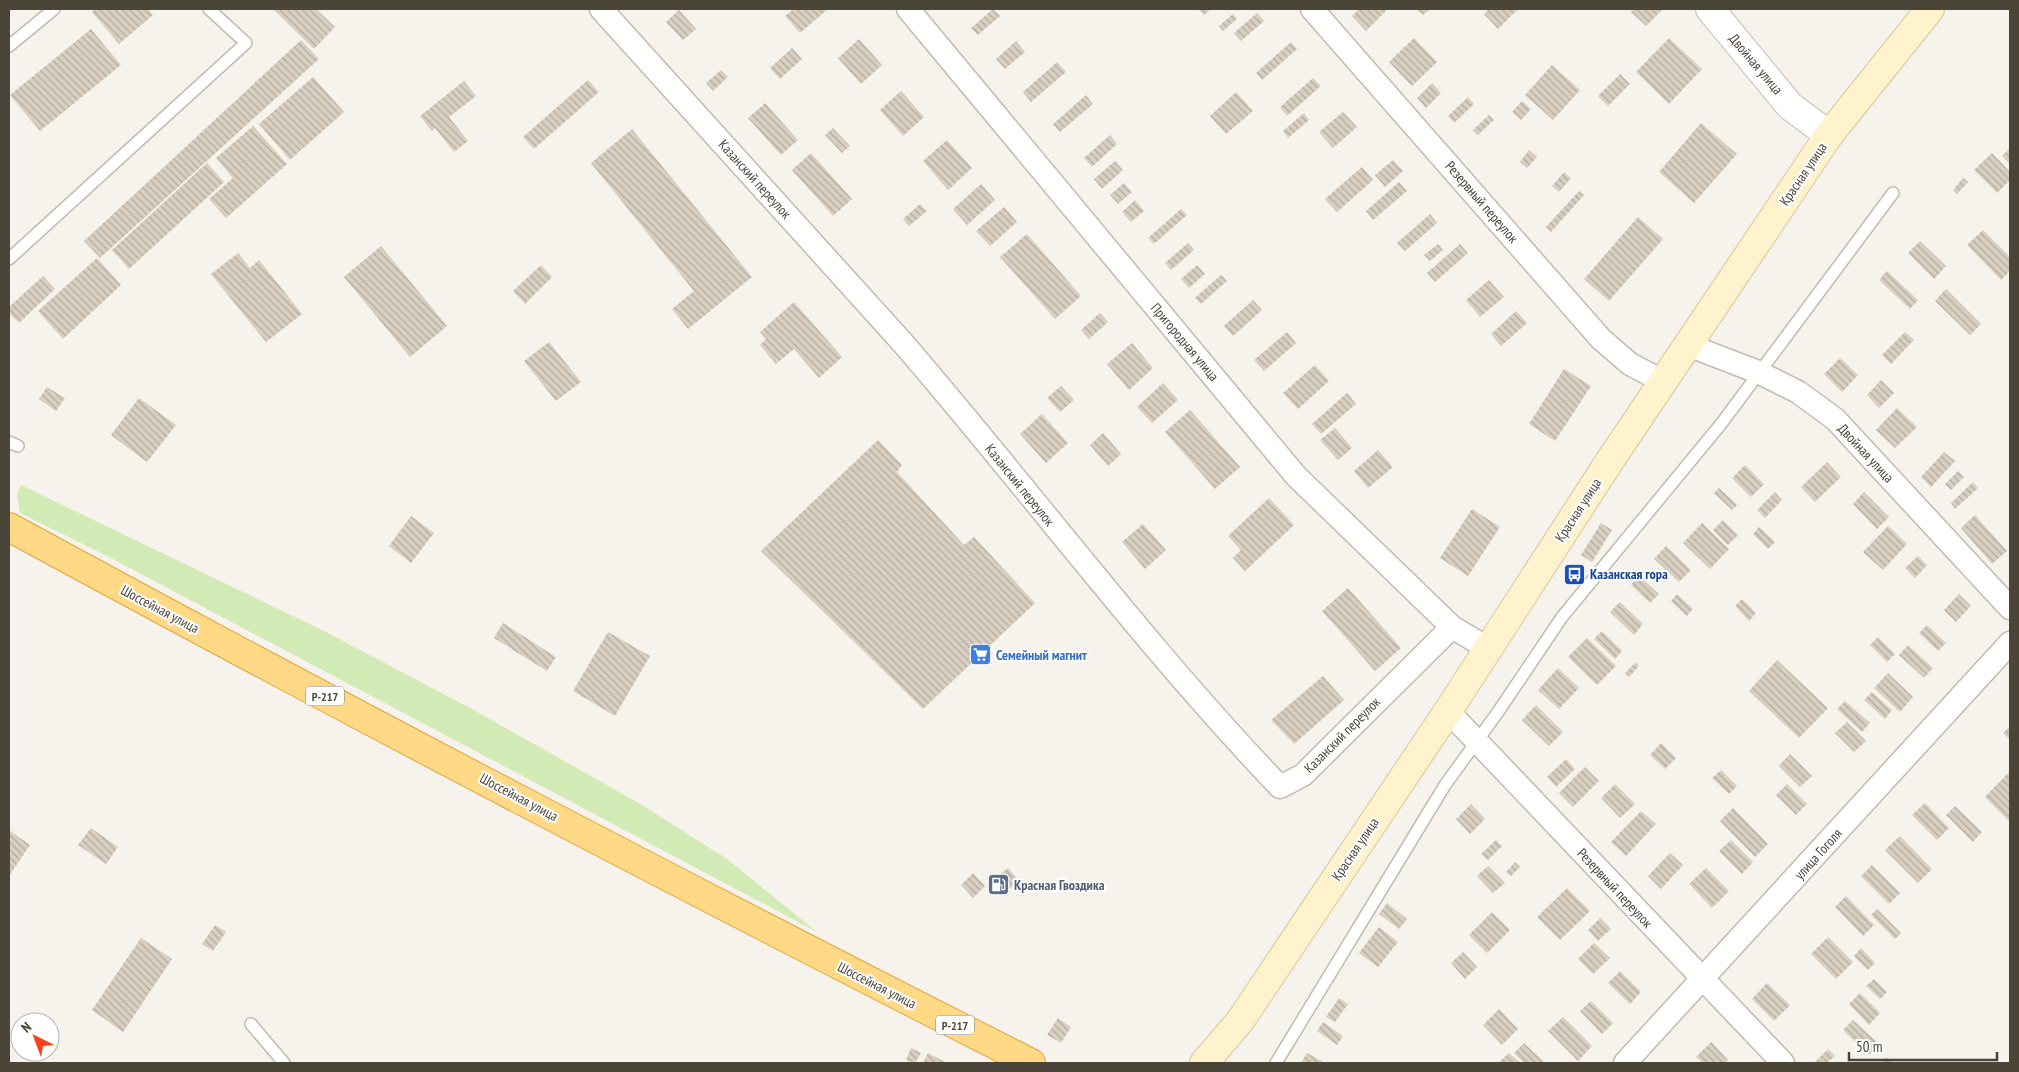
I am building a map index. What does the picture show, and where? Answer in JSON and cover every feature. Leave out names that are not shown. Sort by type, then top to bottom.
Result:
[{"type":"highway","name":"Шоссейная улица","points":[[9,527],[177,619],[739,914],[1031,1063]]},
{"type":"main road","name":"Красная улица","points":[[1208,1063],[1240,1021],[1448,711],[1688,345],[1829,135],[1930,9]]},
{"type":"street","name":"Казанский переулок","points":[[601,9],[921,364],[1056,530],[1246,752],[1280,786],[1303,775],[1452,627]]},
{"type":"street","name":"Пригородная улица","points":[[908,9],[1296,476],[1452,627],[1489,649]]},
{"type":"street","name":"Резервный переулок","points":[[1312,9],[1601,339],[1630,364],[1664,382]]},
{"type":"street","name":"Двойная улица","points":[[1710,9],[1790,106],[1829,135]]},
{"type":"street","name":"Двойная улица","points":[[1688,345],[1758,372],[1798,392],[1834,419],[2010,608]]},
{"type":"street","name":"улица Гоголя","points":[[1625,1063],[1703,981],[2010,643]]},
{"type":"street","name":"Резервный переулок","points":[[1448,711],[1783,1063]]},
{"type":"lane","points":[[9,46],[54,9]]},
{"type":"lane","points":[[9,259],[246,43],[209,9]]},
{"type":"lane","points":[[1276,1063],[1445,785],[1478,742],[1562,617],[1721,424],[1893,193]]},
{"type":"lane","points":[[251,1024],[284,1063]]},
{"type":"green space","points":[[21,485],[326,632],[472,709],[642,805],[727,859],[817,932],[107,556],[20,513],[17,494]]},
{"type":"building","points":[[96,9],[148,9],[153,15],[119,44],[92,12]]},
{"type":"building","points":[[273,9],[316,9],[335,27],[314,49]]},
{"type":"building","points":[[794,9],[828,9],[800,33],[785,16]]},
{"type":"building","points":[[993,9],[1000,16],[978,35],[971,28]]},
{"type":"building","points":[[1198,9],[1211,9],[1204,15]]},
{"type":"building","points":[[1359,9],[1384,9],[1386,11],[1366,31],[1352,16]]},
{"type":"building","points":[[1416,9],[1430,9],[1423,15]]},
{"type":"building","points":[[1489,9],[1518,9],[1498,29],[1484,14]]},
{"type":"building","points":[[1634,9],[1663,9],[1646,26],[1631,12]]},
{"type":"building","points":[[679,10],[696,29],[683,40],[666,22]]},
{"type":"building","points":[[1257,13],[1264,21],[1241,41],[1234,33]]},
{"type":"building","points":[[1233,14],[1237,19],[1223,31],[1219,26]]},
{"type":"building","points":[[91,29],[121,65],[40,131],[10,95]]},
{"type":"building","points":[[1414,38],[1437,62],[1412,86],[1389,62]]},
{"type":"building","points":[[1669,38],[1702,69],[1669,104],[1636,72]]},
{"type":"building","points":[[859,39],[882,65],[861,84],[838,58]]},
{"type":"building","points":[[301,40],[319,59],[100,258],[84,241]]},
{"type":"building","points":[[1016,41],[1025,52],[1005,69],[996,59]]},
{"type":"building","points":[[1291,42],[1297,49],[1262,80],[1256,73]]},
{"type":"building","points":[[792,48],[802,59],[780,79],[770,68]]},
{"type":"building","points":[[1057,62],[1066,72],[1031,102],[1023,92]]},
{"type":"building","points":[[1552,65],[1580,90],[1553,120],[1525,95]]},
{"type":"building","points":[[721,70],[728,77],[713,91],[706,83]]},
{"type":"building","points":[[1620,74],[1630,84],[1608,106],[1598,96]]},
{"type":"building","points":[[313,77],[344,112],[290,160],[259,124]]},
{"type":"building","points":[[1313,78],[1321,86],[1287,116],[1280,107]]},
{"type":"building","points":[[588,80],[599,92],[534,149],[523,137]]},
{"type":"building","points":[[464,81],[476,96],[449,117],[468,141],[454,152],[435,128],[432,131],[420,116]]},
{"type":"building","points":[[1432,83],[1441,93],[1426,108],[1417,98]]},
{"type":"building","points":[[901,91],[924,117],[903,136],[880,110]]},
{"type":"building","points":[[1236,92],[1253,111],[1226,134],[1210,116]]},
{"type":"building","points":[[1086,95],[1093,104],[1060,132],[1053,124]]},
{"type":"building","points":[[1468,97],[1474,104],[1454,123],[1448,116]]},
{"type":"building","points":[[1522,101],[1531,109],[1521,120],[1512,112]]},
{"type":"building","points":[[765,103],[798,140],[781,155],[748,118]]},
{"type":"building","points":[[1343,112],[1357,127],[1333,148],[1319,132]]},
{"type":"building","points":[[1304,113],[1309,120],[1288,138],[1283,131]]},
{"type":"building","points":[[1489,115],[1494,120],[1478,135],[1473,130]]},
{"type":"building","points":[[1701,123],[1737,154],[1694,203],[1659,172]]},
{"type":"building","points":[[253,126],[287,164],[226,218],[209,199],[233,178],[216,158]]},
{"type":"building","points":[[833,128],[850,146],[842,153],[825,135]]},
{"type":"building","points":[[632,129],[752,277],[688,329],[672,309],[694,291],[591,163]]},
{"type":"building","points":[[1110,135],[1117,144],[1092,167],[1084,158]]},
{"type":"building","points":[[947,140],[972,168],[948,190],[923,161]]},
{"type":"building","points":[[2010,148],[2010,164],[2002,156]]},
{"type":"building","points":[[1529,150],[1537,157],[1527,168],[1520,162]]},
{"type":"building","points":[[811,153],[852,199],[833,216],[792,170]]},
{"type":"building","points":[[1992,153],[2010,172],[2010,180],[1997,193],[1974,170]]},
{"type":"building","points":[[1393,160],[1403,171],[1385,187],[1375,175]]},
{"type":"building","points":[[1115,161],[1123,170],[1102,189],[1094,179]]},
{"type":"building","points":[[207,163],[224,182],[129,269],[112,250]]},
{"type":"building","points":[[1362,167],[1373,180],[1337,212],[1325,199]]},
{"type":"building","points":[[1564,172],[1571,178],[1559,192],[1552,186]]},
{"type":"building","points":[[1963,178],[1968,182],[1957,194],[1953,190]]},
{"type":"building","points":[[1399,182],[1407,191],[1373,220],[1366,211]]},
{"type":"building","points":[[1124,183],[1132,192],[1118,204],[1110,195]]},
{"type":"building","points":[[981,184],[995,200],[967,225],[953,209]]},
{"type":"building","points":[[1579,191],[1584,195],[1551,232],[1546,227]]},
{"type":"building","points":[[1135,200],[1144,211],[1131,222],[1122,212]]},
{"type":"building","points":[[920,204],[927,211],[909,226],[903,219]]},
{"type":"building","points":[[1004,207],[1017,222],[990,246],[976,231]]},
{"type":"building","points":[[1181,209],[1187,215],[1154,244],[1148,238]]},
{"type":"building","points":[[1430,214],[1437,223],[1405,251],[1397,243]]},
{"type":"building","points":[[1638,217],[1663,239],[1609,301],[1584,279]]},
{"type":"building","points":[[1983,230],[2010,257],[2010,271],[2001,280],[1967,245]]},
{"type":"building","points":[[1027,234],[1081,296],[1055,319],[1000,257]]},
{"type":"building","points":[[1920,241],[1946,266],[1934,279],[1908,253]]},
{"type":"building","points":[[1188,243],[1194,250],[1171,270],[1165,263]]},
{"type":"building","points":[[1438,244],[1443,250],[1430,261],[1424,255]]},
{"type":"building","points":[[1460,244],[1468,253],[1435,282],[1427,273]]},
{"type":"building","points":[[381,246],[447,326],[410,357],[344,277]]},
{"type":"building","points":[[238,253],[250,268],[259,260],[302,314],[266,342],[211,274]]},
{"type":"building","points":[[97,258],[121,285],[63,339],[38,311]]},
{"type":"building","points":[[541,265],[552,277],[525,304],[513,291]]},
{"type":"building","points":[[1197,265],[1205,274],[1189,288],[1181,279]]},
{"type":"building","points":[[1887,271],[1918,300],[1910,309],[1879,280]]},
{"type":"building","points":[[1221,275],[1227,281],[1201,304],[1195,298]]},
{"type":"building","points":[[43,276],[55,289],[19,323],[9,313],[9,307]]},
{"type":"building","points":[[1489,280],[1504,297],[1480,317],[1466,300]]},
{"type":"building","points":[[1946,289],[1981,324],[1970,335],[1935,301]]},
{"type":"building","points":[[1253,300],[1262,310],[1233,336],[1224,326]]},
{"type":"building","points":[[794,302],[842,357],[819,378],[794,349],[776,364],[760,345],[766,339],[760,332]]},
{"type":"building","points":[[1516,311],[1527,323],[1501,346],[1491,334]]},
{"type":"building","points":[[1100,313],[1108,322],[1089,339],[1081,330]]},
{"type":"building","points":[[1287,332],[1296,343],[1264,371],[1254,360]]},
{"type":"building","points":[[1905,332],[1914,340],[1891,364],[1882,355]]},
{"type":"building","points":[[549,342],[581,382],[556,401],[524,361]]},
{"type":"building","points":[[1132,343],[1153,368],[1129,390],[1107,364]]},
{"type":"building","points":[[1840,358],[1858,375],[1842,392],[1824,374]]},
{"type":"building","points":[[1315,365],[1329,381],[1298,409],[1283,393]]},
{"type":"building","points":[[1564,369],[1591,386],[1555,441],[1529,424]]},
{"type":"building","points":[[1881,380],[1894,393],[1879,408],[1867,395]]},
{"type":"building","points":[[1163,383],[1178,400],[1152,423],[1137,407]]},
{"type":"building","points":[[1061,386],[1074,400],[1060,412],[1047,398]]},
{"type":"building","points":[[47,387],[65,398],[56,411],[39,399]]},
{"type":"building","points":[[1347,393],[1356,404],[1321,434],[1312,424]]},
{"type":"building","points":[[139,398],[176,425],[147,462],[111,435]]},
{"type":"building","points":[[1897,408],[1917,427],[1895,448],[1876,430]]},
{"type":"building","points":[[1190,410],[1240,467],[1215,489],[1165,432]]},
{"type":"building","points":[[1042,414],[1068,443],[1046,463],[1020,434]]},
{"type":"building","points":[[1335,428],[1352,448],[1338,460],[1320,440]]},
{"type":"building","points":[[1103,433],[1121,454],[1108,466],[1090,445]]},
{"type":"building","points":[[878,440],[902,465],[897,472],[964,545],[974,537],[1035,603],[923,709],[761,551]]},
{"type":"building","points":[[1378,450],[1393,467],[1368,488],[1354,471]]},
{"type":"building","points":[[1944,452],[1955,461],[1931,487],[1921,477]]},
{"type":"building","points":[[1827,462],[1841,477],[1815,502],[1801,487]]},
{"type":"building","points":[[1745,465],[1764,484],[1751,497],[1732,478]]},
{"type":"building","points":[[1958,471],[1964,477],[1951,490],[1945,484]]},
{"type":"building","points":[[1973,482],[1978,488],[1955,509],[1951,503]]},
{"type":"building","points":[[1719,488],[1737,505],[1732,510],[1714,493]]},
{"type":"building","points":[[1775,492],[1782,500],[1765,518],[1757,510]]},
{"type":"building","points":[[1864,492],[1889,517],[1877,529],[1853,504]]},
{"type":"building","points":[[1269,498],[1294,525],[1245,571],[1233,558],[1241,550],[1228,536]]},
{"type":"building","points":[[1472,509],[1500,527],[1468,576],[1440,558]]},
{"type":"building","points":[[1975,515],[2007,551],[1992,564],[1961,528]]},
{"type":"building","points":[[411,516],[434,533],[411,563],[389,546]]},
{"type":"building","points":[[1723,520],[1738,535],[1728,545],[1713,530]]},
{"type":"building","points":[[1601,523],[1612,530],[1592,562],[1581,555]]},
{"type":"building","points":[[1702,523],[1729,549],[1710,569],[1683,543]]},
{"type":"building","points":[[1143,524],[1166,550],[1145,569],[1122,542]]},
{"type":"building","points":[[1888,526],[1907,544],[1883,570],[1863,552]]},
{"type":"building","points":[[1759,527],[1775,542],[1768,549],[1753,534]]},
{"type":"building","points":[[1666,546],[1691,570],[1679,582],[1654,559]]},
{"type":"building","points":[[1918,556],[1927,565],[1915,578],[1905,568]]},
{"type":"building","points":[[1639,576],[1659,594],[1650,603],[1631,585]]},
{"type":"building","points":[[1348,588],[1401,648],[1375,671],[1322,611]]},
{"type":"building","points":[[1677,594],[1693,609],[1687,616],[1671,601]]},
{"type":"building","points":[[1959,594],[1971,606],[1956,622],[1944,610]]},
{"type":"building","points":[[1742,599],[1756,613],[1749,621],[1735,606]]},
{"type":"building","points":[[1620,602],[1643,624],[1634,635],[1610,612]]},
{"type":"building","points":[[503,623],[556,657],[547,671],[494,638]]},
{"type":"building","points":[[1927,625],[1946,643],[1938,651],[1919,633]]},
{"type":"building","points":[[1602,631],[1622,651],[1615,659],[1594,639]]},
{"type":"building","points":[[608,632],[650,656],[615,716],[573,691]]},
{"type":"building","points":[[1878,637],[1895,654],[1887,662],[1870,645]]},
{"type":"building","points":[[1587,638],[1616,666],[1597,685],[1568,657]]},
{"type":"building","points":[[1908,645],[1933,668],[1924,678],[1899,655]]},
{"type":"building","points":[[1777,660],[1828,708],[1799,738],[1749,691]]},
{"type":"building","points":[[1636,662],[1639,666],[1629,677],[1625,673]]},
{"type":"building","points":[[1558,668],[1579,688],[1559,709],[1538,690]]},
{"type":"building","points":[[1888,673],[1913,697],[1900,712],[1874,688]]},
{"type":"building","points":[[1323,676],[1344,700],[1294,744],[1271,720]]},
{"type":"building","points":[[1872,692],[1892,710],[1885,719],[1864,700]]},
{"type":"building","points":[[1845,701],[1870,723],[1862,732],[1837,709]]},
{"type":"building","points":[[1536,705],[1563,732],[1549,746],[1522,720]]},
{"type":"building","points":[[1847,722],[1866,741],[1854,752],[1835,733]]},
{"type":"building","points":[[2010,726],[2010,740],[2003,733]]},
{"type":"building","points":[[1661,743],[1676,758],[1665,769],[1650,755]]},
{"type":"building","points":[[1790,754],[1812,776],[1800,787],[1779,766]]},
{"type":"building","points":[[1566,759],[1575,769],[1556,787],[1547,777]]},
{"type":"building","points":[[1585,767],[1599,781],[1573,807],[1559,793]]},
{"type":"building","points":[[1721,770],[1737,786],[1729,794],[1712,778]]},
{"type":"building","points":[[2010,771],[2010,822],[1985,797]]},
{"type":"building","points":[[1615,784],[1635,804],[1620,818],[1601,798]]},
{"type":"building","points":[[1787,784],[1807,804],[1796,815],[1776,795]]},
{"type":"building","points":[[1925,803],[1949,828],[1937,840],[1912,815]]},
{"type":"building","points":[[1471,804],[1485,819],[1470,834],[1456,819]]},
{"type":"building","points":[[1955,806],[1982,832],[1973,842],[1946,815]]},
{"type":"building","points":[[1733,808],[1768,844],[1755,857],[1720,821]]},
{"type":"building","points":[[1641,811],[1656,824],[1626,856],[1611,842]]},
{"type":"building","points":[[91,828],[118,847],[106,864],[78,845]]},
{"type":"building","points":[[9,830],[30,845],[9,876]]},
{"type":"building","points":[[1900,836],[1932,869],[1918,883],[1885,850]]},
{"type":"building","points":[[1496,840],[1502,846],[1488,860],[1481,854]]},
{"type":"building","points":[[1731,840],[1753,862],[1742,874],[1719,851]]},
{"type":"building","points":[[1670,853],[1683,865],[1661,889],[1648,876]]},
{"type":"building","points":[[1515,862],[1520,867],[1511,876],[1506,872]]},
{"type":"building","points":[[1872,865],[1900,893],[1889,904],[1861,876]]},
{"type":"building","points":[[1488,866],[1505,883],[1493,893],[1477,876]]},
{"type":"building","points":[[1008,868],[1019,881],[1010,889],[998,876]]},
{"type":"building","points":[[1706,868],[1729,891],[1712,908],[1689,884]]},
{"type":"building","points":[[973,873],[985,886],[973,898],[961,885]]},
{"type":"building","points":[[1567,888],[1590,911],[1560,940],[1537,917]]},
{"type":"building","points":[[1846,896],[1874,925],[1863,936],[1835,907]]},
{"type":"building","points":[[1387,903],[1407,919],[1399,929],[1379,914]]},
{"type":"building","points":[[1877,909],[1901,933],[1895,939],[1871,915]]},
{"type":"building","points":[[1492,912],[1510,930],[1487,953],[1469,935]]},
{"type":"building","points":[[1600,918],[1611,929],[1598,941],[1588,930]]},
{"type":"building","points":[[215,925],[226,932],[213,951],[202,944]]},
{"type":"building","points":[[1379,927],[1398,942],[1378,967],[1359,953]]},
{"type":"building","points":[[1828,937],[1853,962],[1836,979],[1811,954]]},
{"type":"building","points":[[141,938],[172,959],[123,1032],[92,1010]]},
{"type":"building","points":[[1594,943],[1610,958],[1593,974],[1578,959]]},
{"type":"building","points":[[1861,948],[1875,963],[1868,970],[1854,956]]},
{"type":"building","points":[[1463,952],[1477,967],[1465,979],[1451,963]]},
{"type":"building","points":[[1620,971],[1641,992],[1630,1004],[1608,983]]},
{"type":"building","points":[[1874,979],[1887,992],[1880,999],[1866,986]]},
{"type":"building","points":[[1767,983],[1790,1005],[1774,1021],[1752,999]]},
{"type":"building","points":[[1860,993],[1880,1013],[1869,1025],[1849,1004]]},
{"type":"building","points":[[1339,998],[1348,1004],[1335,1022],[1326,1017]]},
{"type":"building","points":[[1591,1001],[1613,1023],[1602,1034],[1580,1011]]},
{"type":"building","points":[[1499,1009],[1518,1029],[1502,1045],[1483,1025]]},
{"type":"building","points":[[1563,1017],[1592,1046],[1578,1061],[1548,1031]]},
{"type":"building","points":[[1058,1018],[1071,1027],[1061,1043],[1047,1035]]},
{"type":"building","points":[[1853,1020],[1879,1044],[1869,1055],[1843,1030]]},
{"type":"building","points":[[1323,1022],[1343,1036],[1337,1045],[1317,1031]]},
{"type":"building","points":[[1711,1042],[1728,1060],[1725,1063],[1703,1063],[1696,1057]]},
{"type":"building","points":[[1524,1043],[1545,1063],[1524,1063],[1514,1053]]},
{"type":"building","points":[[911,1048],[921,1053],[915,1063],[906,1060]]},
{"type":"building","points":[[1828,1049],[1835,1056],[1827,1063],[1814,1063]]},
{"type":"building","points":[[928,1053],[947,1063],[923,1063]]},
{"type":"building","points":[[1307,1053],[1325,1063],[1301,1063]]},
{"type":"building","points":[[1509,1053],[1520,1063],[1498,1063]]},
{"type":"building","points":[[1886,1057],[1894,1063],[1881,1063]]},
{"type":"place","name":"Казанская гора","points":[[1574,574]]},
{"type":"place","name":"Семейный магнит","points":[[980,655]]},
{"type":"place","name":"Красная Гвоздика","points":[[998,885]]}]
